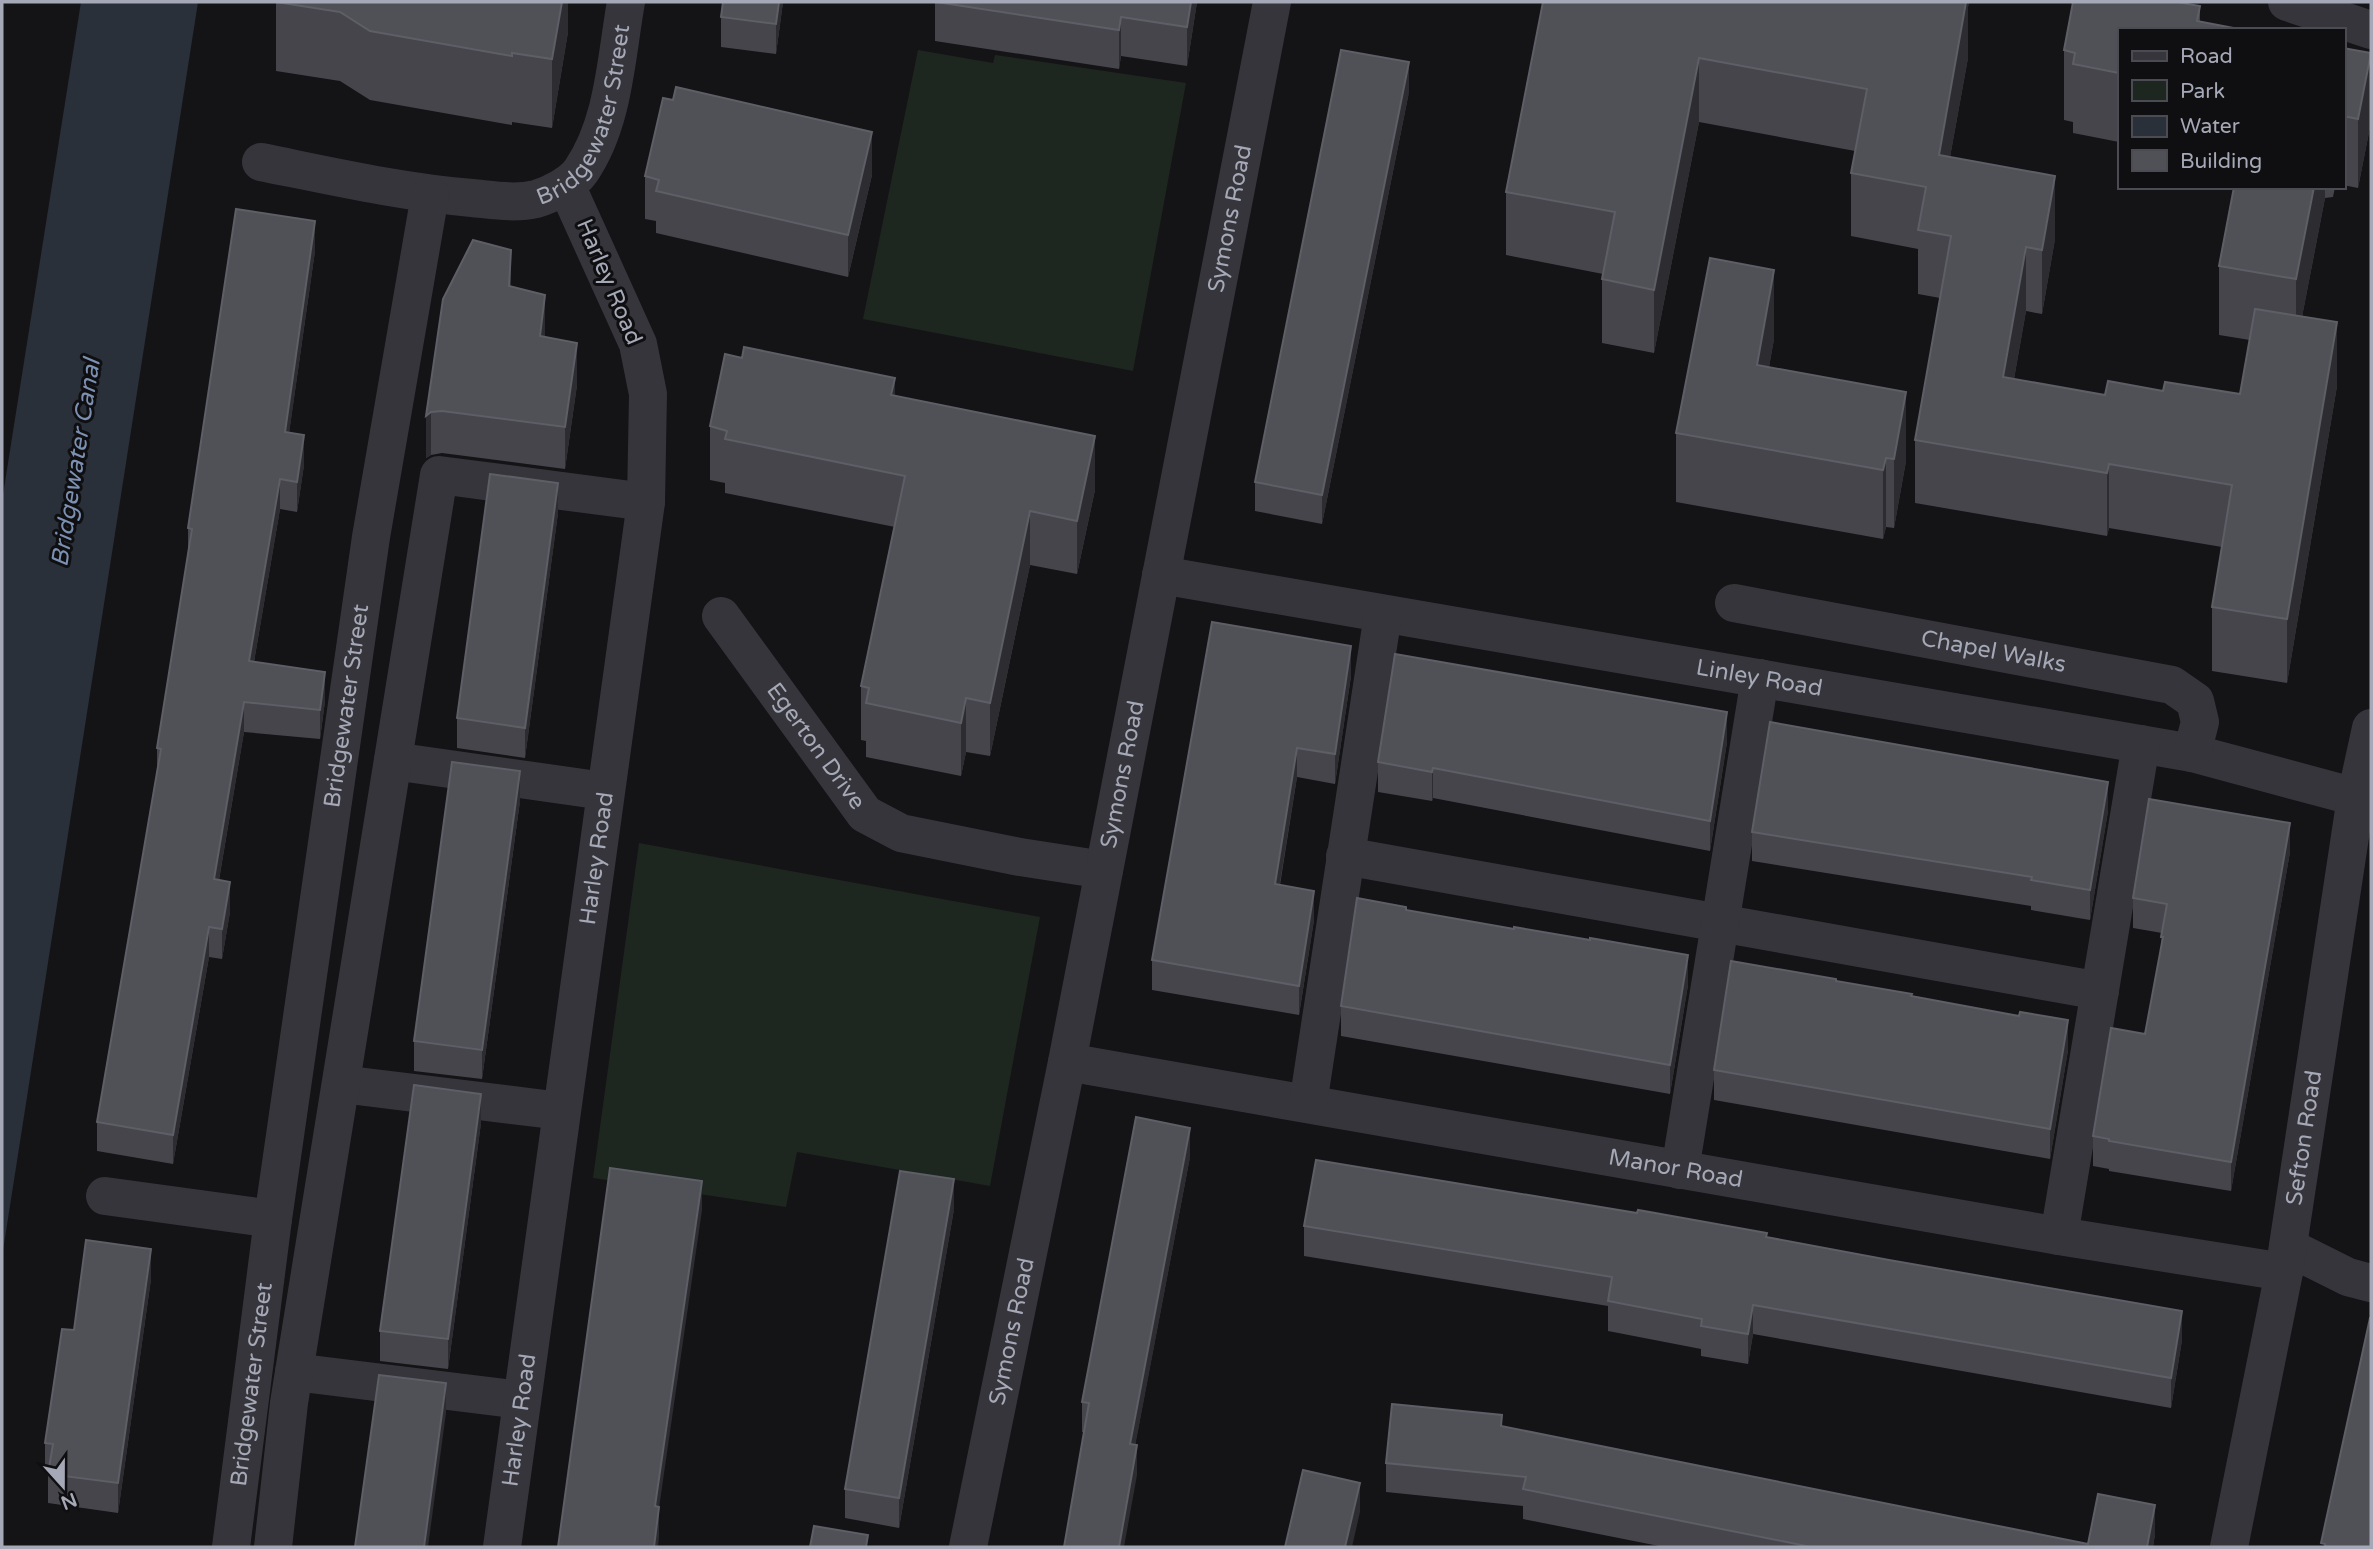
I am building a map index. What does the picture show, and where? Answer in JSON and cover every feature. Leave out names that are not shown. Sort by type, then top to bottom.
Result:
[{"type":"street","name":"Bridgewater Street","points":[[261,162],[430,195],[509,201],[537,199],[566,184],[579,173],[597,142],[607,107],[626,2]]},
{"type":"street","name":"Symons Road","points":[[968,1547],[1067,1062],[1272,2]]},
{"type":"street","points":[[2287,2],[2371,30]]},
{"type":"street","name":"Harley Road","points":[[502,1547],[604,791],[646,502],[649,394],[638,344],[566,184]]},
{"type":"street","name":"Bridgewater Street","points":[[232,1547],[273,1219],[371,537],[430,195]]},
{"type":"street","points":[[273,1547],[295,1372],[439,475],[646,502]]},
{"type":"street","name":"Linley Road","points":[[1161,575],[2192,753],[2356,797]]},
{"type":"street","name":"Chapel Walks","points":[[1734,603],[2172,685],[2195,701],[2200,722],[2192,753]]},
{"type":"street","points":[[1308,1104],[1383,614]]},
{"type":"street","name":"Egerton Drive","points":[[721,616],[865,814],[901,832],[1020,857],[1104,870]]},
{"type":"street","points":[[1681,1170],[1760,678]]},
{"type":"street","name":"Sefton Road","points":[[2228,1547],[2286,1259],[2356,797],[2371,728]]},
{"type":"street","points":[[2059,1236],[2141,744]]},
{"type":"street","points":[[393,761],[604,791]]},
{"type":"street","points":[[1345,856],[2100,990]]},
{"type":"street","name":"Manor Road","points":[[1067,1062],[2059,1236],[2286,1259],[2371,1283]]},
{"type":"street","points":[[341,1084],[561,1111]]},
{"type":"street","points":[[105,1196],[273,1219]]},
{"type":"street","points":[[295,1372],[522,1400]]},
{"type":"green space","points":[[918,50],[993,63],[995,55],[1186,83],[1133,371],[863,319]]},
{"type":"green space","points":[[639,843],[1040,917],[990,1186],[797,1152],[786,1207],[593,1178]]},
{"type":"water","name":"Bridgewater Canal","points":[[81,2],[198,2],[2,1257],[2,501]]},
{"type":"building","points":[[276,2],[562,2],[552,59],[512,53],[512,56],[370,31],[340,12]]},
{"type":"building","points":[[723,2],[779,2],[776,24],[721,17]]},
{"type":"building","points":[[936,2],[1191,2],[1187,27],[1121,17],[1119,30]]},
{"type":"building","points":[[1543,2],[1966,2],[1939,155],[2055,176],[2042,250],[2026,247],[2003,377],[2105,395],[2108,381],[2163,391],[2165,382],[2240,394],[2255,309],[2337,322],[2287,619],[2212,607],[2232,485],[2109,464],[2107,473],[1915,440],[1951,236],[1918,230],[1926,187],[1851,173],[1867,89],[1699,58],[1654,290],[1602,279],[1615,212],[1506,192]]},
{"type":"building","points":[[2073,2],[2176,2],[2200,6],[2197,21],[2234,28],[2118,28],[2118,73],[2073,64],[2075,53],[2064,50]]},
{"type":"building","points":[[2345,48],[2371,53],[2358,119],[2345,116]]},
{"type":"building","points":[[1341,50],[1409,62],[1322,495],[1255,482]]},
{"type":"building","points":[[676,87],[872,132],[848,235],[656,191],[659,180],[645,176],[663,98],[673,100]]},
{"type":"building","points":[[2234,189],[2314,189],[2296,279],[2219,266]]},
{"type":"building","points":[[236,209],[315,221],[285,432],[304,435],[297,482],[280,479],[249,661],[325,672],[320,710],[244,702],[214,879],[230,882],[222,929],[209,927],[173,1135],[97,1122],[161,749],[157,748],[192,529],[188,528]]},
{"type":"building","points":[[473,240],[511,250],[509,286],[545,295],[540,336],[577,343],[565,427],[442,411],[431,412],[426,416],[443,299]]},
{"type":"building","points":[[1710,258],[1774,270],[1757,365],[1906,392],[1894,459],[1886,458],[1883,470],[1676,433]]},
{"type":"building","points":[[744,347],[895,378],[891,395],[1095,436],[1077,521],[1030,511],[990,703],[966,698],[961,723],[866,703],[869,688],[861,686],[905,476],[725,439],[727,431],[710,426],[725,354],[742,358]]},
{"type":"building","points":[[490,474],[558,483],[525,728],[457,718]]},
{"type":"building","points":[[1212,622],[1351,646],[1335,754],[1297,748],[1275,884],[1314,891],[1299,986],[1152,960]]},
{"type":"building","points":[[1395,654],[1727,712],[1710,821],[1433,768],[1432,772],[1378,762]]},
{"type":"building","points":[[1770,722],[2108,782],[2090,890],[2031,880],[2032,877],[1752,832]]},
{"type":"building","points":[[452,762],[520,771],[482,1050],[414,1041]]},
{"type":"building","points":[[2149,799],[2290,823],[2231,1162],[2093,1136],[2111,1028],[2145,1034],[2163,937],[2167,904],[2133,898]]},
{"type":"building","points":[[1357,898],[1406,907],[1406,910],[1514,929],[1590,938],[1688,955],[1670,1065],[1341,1006]]},
{"type":"building","points":[[1731,961],[2019,1016],[2020,1012],[2068,1020],[2050,1129],[1714,1070]]},
{"type":"building","points":[[414,1085],[481,1094],[448,1339],[380,1331]]},
{"type":"building","points":[[1136,1117],[1190,1128],[1130,1444],[1137,1445],[1119,1547],[1064,1547],[1089,1403],[1082,1402]]},
{"type":"building","points":[[1316,1160],[1637,1213],[1638,1210],[1767,1233],[1766,1237],[1889,1260],[2182,1311],[2171,1378],[1753,1305],[1748,1334],[1701,1326],[1702,1319],[1608,1301],[1612,1277],[1304,1226]]},
{"type":"building","points":[[610,1168],[702,1181],[655,1506],[659,1507],[654,1547],[558,1547]]},
{"type":"building","points":[[900,1171],[954,1179],[899,1498],[845,1489]]},
{"type":"building","points":[[86,1240],[151,1249],[118,1483],[48,1474],[53,1444],[45,1443],[62,1329],[74,1330]]},
{"type":"building","points":[[2370,1318],[2371,1547],[2325,1547],[2325,1544],[2321,1543]]},
{"type":"building","points":[[379,1375],[446,1383],[424,1547],[355,1547]]},
{"type":"building","points":[[1392,1404],[1502,1415],[1501,1426],[2088,1544],[2098,1494],[2155,1505],[2147,1547],[1811,1547],[1523,1489],[1526,1477],[1386,1463]]},
{"type":"building","points":[[1303,1470],[1360,1483],[1345,1547],[1285,1547]]},
{"type":"building","points":[[814,1526],[868,1535],[866,1547],[810,1547]]}]
